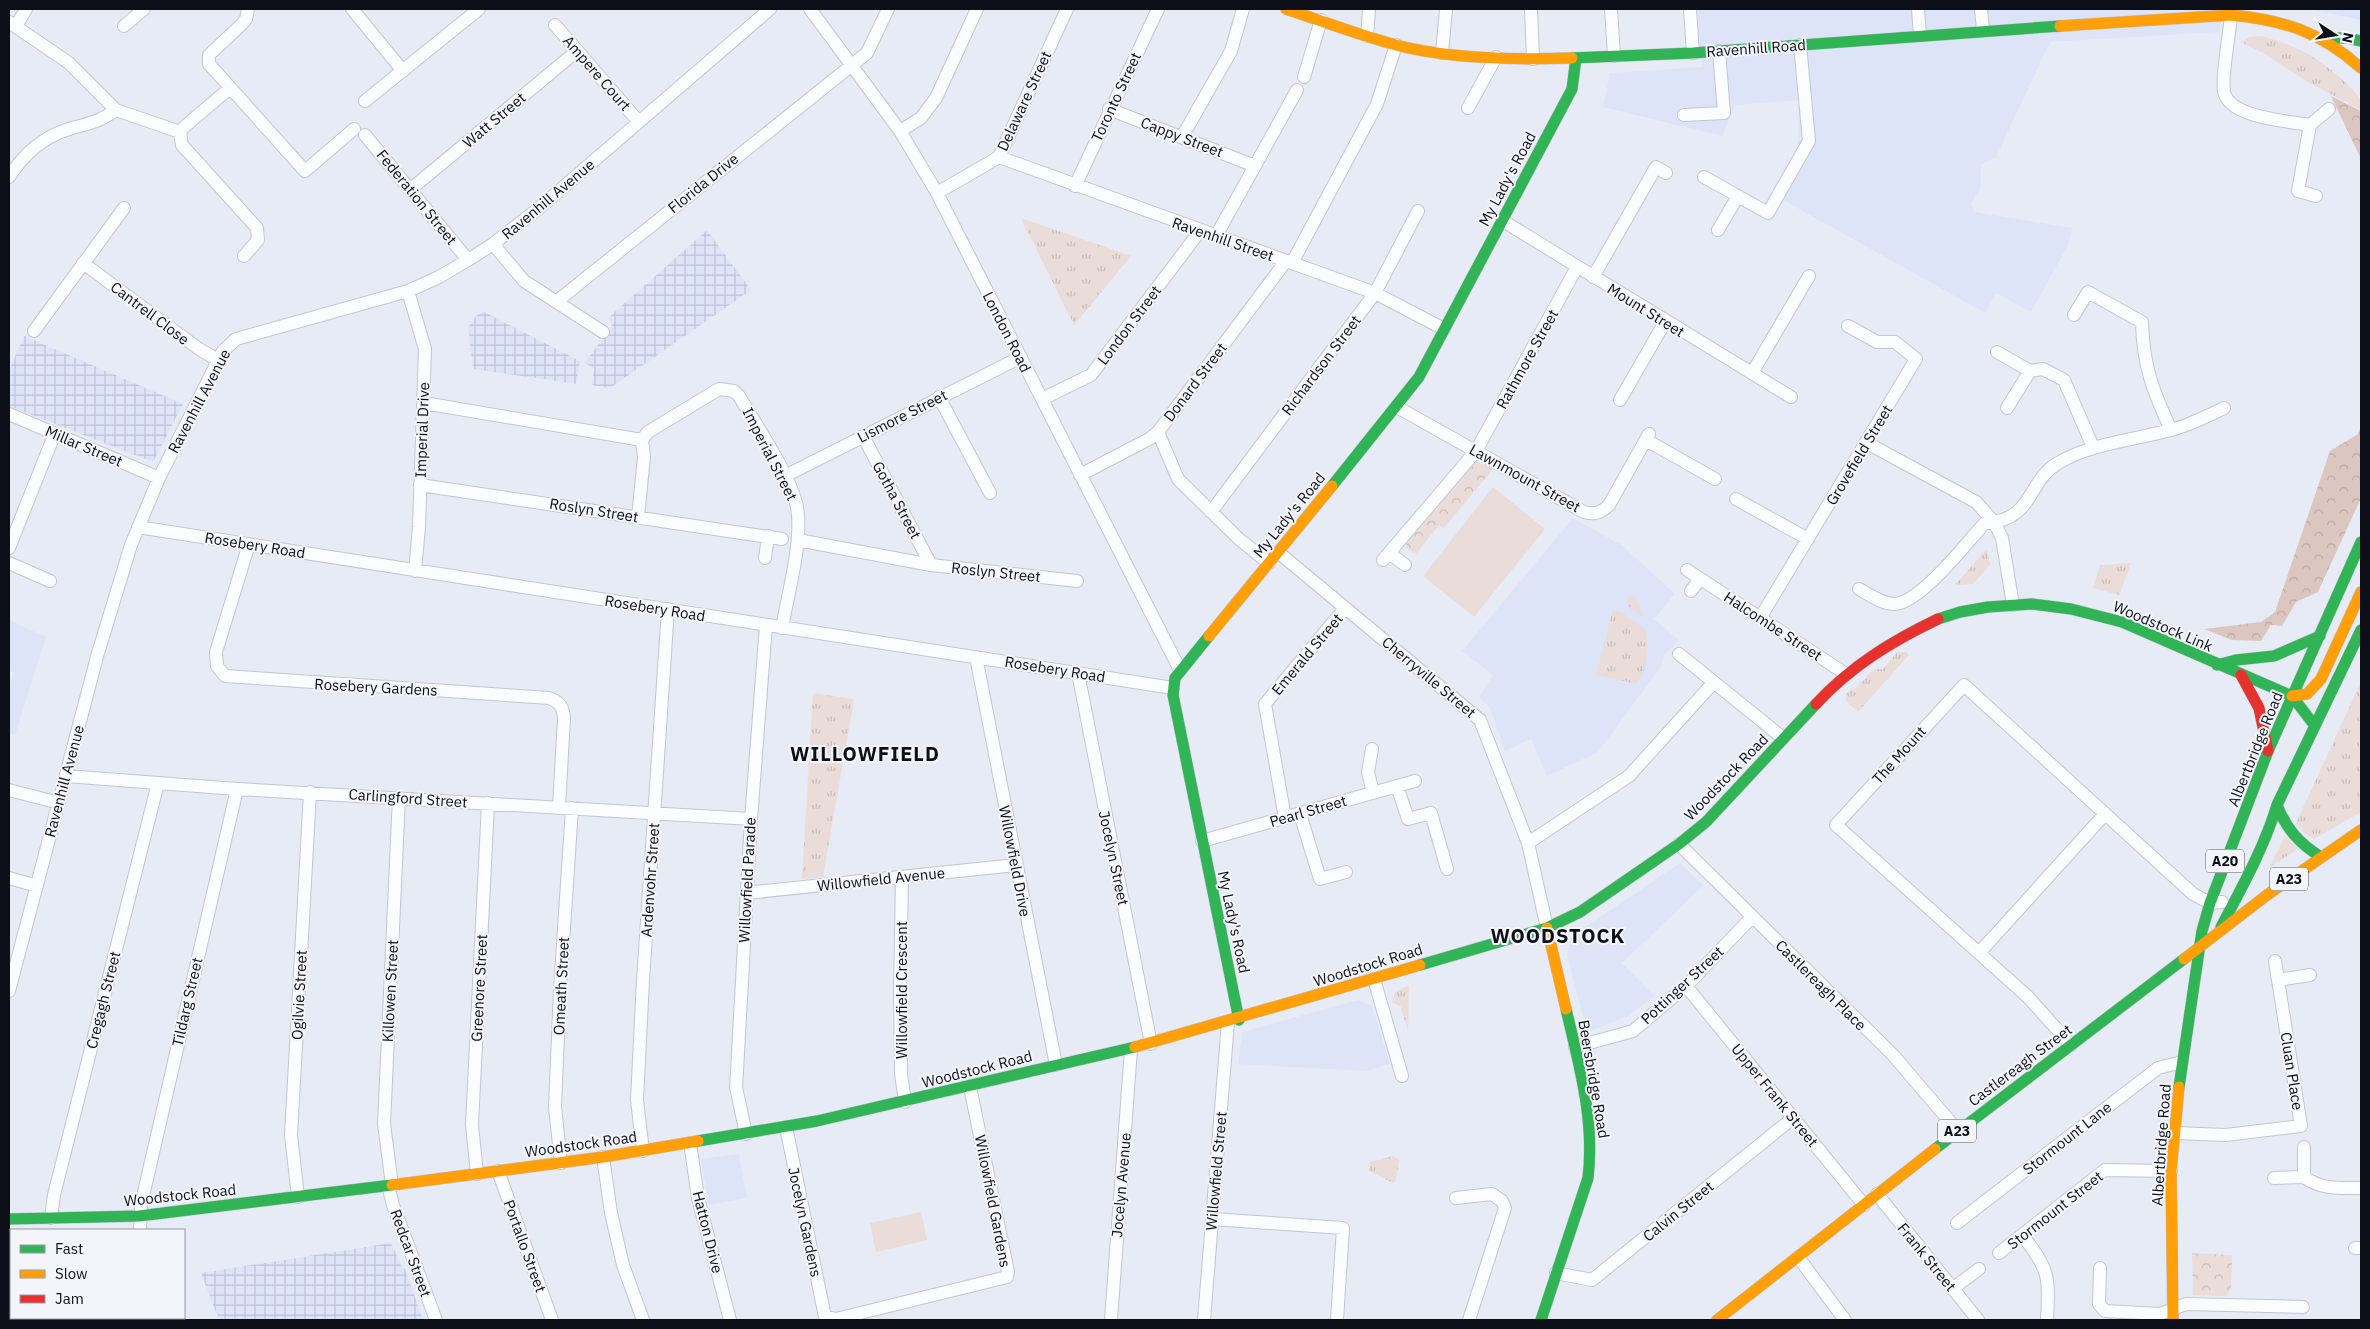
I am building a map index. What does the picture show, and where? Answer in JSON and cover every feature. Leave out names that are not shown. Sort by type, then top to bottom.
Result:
[{"type":"street","points":[[26,9],[12,24],[69,63],[116,110],[180,132]]},
{"type":"street","points":[[124,26],[144,9]]},
{"type":"street","points":[[180,132],[230,88],[209,64],[209,55],[242,24],[246,19],[248,9]]},
{"type":"street","points":[[352,9],[403,71]]},
{"type":"street","points":[[365,101],[479,9]]},
{"type":"street","name":"London Road","points":[[810,9],[900,132],[937,193],[1180,670]]},
{"type":"street","name":"Florida Drive","points":[[556,302],[867,53],[888,9]]},
{"type":"street","points":[[900,132],[922,118],[936,98],[977,9]]},
{"type":"street","name":"Delaware Street","points":[[937,193],[998,157],[1067,9]]},
{"type":"street","name":"Toronto Street","points":[[1075,186],[1158,9]]},
{"type":"street","points":[[1182,137],[1231,51],[1243,9]]},
{"type":"street","name":"Ravenhill Road","points":[[1286,9],[1396,45],[1442,53],[1533,59],[1693,53],[1983,30],[2231,15],[2276,21],[2302,28],[2324,38],[2361,68]]},
{"type":"street","points":[[1367,36],[1369,9]]},
{"type":"street","points":[[1442,53],[1446,9]]},
{"type":"street","points":[[1530,9],[1533,59]]},
{"type":"street","points":[[1611,9],[1614,56]]},
{"type":"street","points":[[1690,9],[1693,53]]},
{"type":"street","points":[[1918,9],[1920,35]]},
{"type":"street","points":[[1981,9],[1983,30]]},
{"type":"street","name":"Ravenhill Avenue","points":[[9,991],[12,967],[59,803],[113,600],[138,527],[159,478],[218,360],[228,344],[236,339],[408,291],[440,277],[468,260],[493,244],[539,208],[766,10]]},
{"type":"street","points":[[2231,15],[2224,92],[2230,104],[2243,112],[2310,125]]},
{"type":"street","points":[[1304,77],[1321,20]]},
{"type":"street","name":"Ampere Court","points":[[555,25],[639,122]]},
{"type":"street","points":[[2324,38],[2347,38],[2361,41]]},
{"type":"street","name":"Donard Street","points":[[1080,475],[1149,440],[1158,432],[1289,262],[1377,104],[1396,45]]},
{"type":"street","points":[[1704,177],[1768,214],[1809,141],[1800,45]]},
{"type":"street","name":"Watt Street","points":[[411,189],[577,51]]},
{"type":"street","points":[[1684,115],[1724,113],[1719,51]]},
{"type":"street","points":[[1468,108],[1496,57]]},
{"type":"street","name":"My Lady's Road","points":[[1234,1021],[1173,688],[1180,670],[1419,377],[1572,89],[1576,58]]},
{"type":"street","name":"Federation Street","points":[[230,88],[306,171],[360,132],[411,189],[468,260]]},
{"type":"street","points":[[1216,236],[1297,90]]},
{"type":"street","name":"Cappy Street","points":[[1110,109],[1255,166]]},
{"type":"street","points":[[2316,196],[2298,191],[2310,125],[2329,109]]},
{"type":"street","points":[[9,177],[23,158],[37,145],[69,129],[96,122],[116,110]]},
{"type":"street","points":[[180,132],[182,145],[189,154],[257,228],[258,240],[244,256]]},
{"type":"street","name":"Ravenhill Street","points":[[998,157],[1375,293],[1444,329]]},
{"type":"street","points":[[1593,277],[1656,167],[1666,173]]},
{"type":"street","points":[[1718,230],[1738,196]]},
{"type":"street","points":[[34,331],[124,208]]},
{"type":"street","name":"Richardson Street","points":[[1211,512],[1375,293],[1418,211]]},
{"type":"street","name":"Mount Street","points":[[1502,221],[1791,397]]},
{"type":"street","name":"London Street","points":[[1042,399],[1091,376],[1200,231]]},
{"type":"street","points":[[493,244],[521,278],[603,332]]},
{"type":"street","name":"Cantrell Close","points":[[83,263],[198,349],[218,360]]},
{"type":"street","name":"Rathmore Street","points":[[1405,565],[1386,556],[1476,451],[1578,267]]},
{"type":"street","points":[[1752,373],[1809,276]]},
{"type":"street","name":"Imperial Drive","points":[[408,291],[425,349],[415,571]]},
{"type":"street","points":[[2074,315],[2088,292],[2142,322],[2144,358],[2150,381],[2171,430]]},
{"type":"street","points":[[1620,400],[1665,322]]},
{"type":"street","name":"Grovefield Street","points":[[1760,618],[1916,359],[1895,342],[1876,342],[1848,326]]},
{"type":"street","points":[[1997,352],[2030,370],[2043,369],[2064,380],[2093,447]]},
{"type":"street","name":"Lismore Street","points":[[785,476],[1021,357]]},
{"type":"street","points":[[2007,408],[2030,370]]},
{"type":"street","name":"Imperial Street","points":[[642,440],[648,432],[710,394],[719,390],[734,390],[739,396],[785,476],[794,494],[797,508],[798,540],[782,628]]},
{"type":"street","points":[[939,397],[990,493]]},
{"type":"street","points":[[424,402],[642,440],[644,457],[638,517]]},
{"type":"street","name":"Lawnmount Street","points":[[1396,407],[1584,512],[1593,514],[1602,512],[1608,505],[1647,437],[1715,479]]},
{"type":"street","points":[[1859,589],[1885,603],[1896,604],[1906,602],[1929,584],[1985,523],[2003,522],[2020,510],[2040,480],[2056,465],[2093,447],[2171,430],[2197,421],[2224,408]]},
{"type":"street","name":"Millar Street","points":[[9,414],[159,478]]},
{"type":"street","points":[[1158,432],[1178,479],[1239,539],[1269,563]]},
{"type":"street","points":[[9,548],[55,433]]},
{"type":"street","name":"Gotha Street","points":[[864,436],[931,565]]},
{"type":"street","points":[[1867,443],[1976,502],[1994,522],[2002,538],[2013,605]]},
{"type":"street","name":"Roslyn Street","points":[[420,485],[782,539]]},
{"type":"street","points":[[1736,499],[1808,539]]},
{"type":"street","name":"Rosebery Road","points":[[138,527],[1173,688]]},
{"type":"street","points":[[764,558],[768,536]]},
{"type":"street","name":"Roslyn Street","points":[[798,540],[931,565],[1077,581]]},
{"type":"street","name":"Albertbridge Road","points":[[2216,903],[2268,751],[2361,542]]},
{"type":"street","name":"Rosebery Gardens","points":[[249,544],[216,652],[217,666],[225,676],[539,697],[556,700],[561,705],[564,718],[566,807]]},
{"type":"street","name":"Cherryville Street","points":[[1278,552],[1480,720],[1528,842],[1547,928]]},
{"type":"street","points":[[9,564],[50,581]]},
{"type":"street","name":"Halcombe Street","points":[[1687,570],[1846,674]]},
{"type":"street","points":[[1691,592],[1700,579]]},
{"type":"street","points":[[2292,696],[2308,694],[2321,679],[2361,592]]},
{"type":"street","name":"Woodstock Link","points":[[1846,674],[1887,645],[1935,620],[1988,607],[2013,605],[2055,606],[2122,622],[2217,665],[2292,696]]},
{"type":"street","name":"Emerald Street","points":[[1286,818],[1266,704],[1345,608]]},
{"type":"street","name":"Ardenvohr Street","points":[[643,1151],[637,1100],[643,980],[668,609]]},
{"type":"street","name":"Willowfield Parade","points":[[746,1134],[736,1088],[746,893],[766,625]]},
{"type":"street","name":"Albertbridge Road","points":[[2196,973],[2252,868],[2270,828],[2276,808],[2361,630]]},
{"type":"street","points":[[2217,665],[2236,660],[2274,656],[2320,636]]},
{"type":"street","points":[[1679,654],[1783,738]]},
{"type":"street","name":"Willowfield Drive","points":[[976,657],[1056,1065]]},
{"type":"street","name":"Jocelyn Street","points":[[1078,673],[1151,1044]]},
{"type":"street","name":"Woodstock Road","points":[[13,1222],[51,1218],[139,1216],[298,1197],[603,1157],[786,1127],[905,1102],[1072,1061],[1151,1044],[1547,928],[1580,912],[1679,844],[1719,810],[1783,738],[1846,674]]},
{"type":"street","points":[[2241,675],[2259,708],[2268,751]]},
{"type":"street","points":[[1528,842],[1629,776],[1714,682]]},
{"type":"street","name":"The Mount","points":[[2072,1045],[2028,997],[1836,825],[1964,685],[2192,894],[2216,903]]},
{"type":"street","points":[[2292,696],[2315,726]]},
{"type":"street","points":[[1372,748],[1368,772],[1373,793]]},
{"type":"street","name":"Carlingford Street","points":[[66,776],[238,789],[751,819]]},
{"type":"street","name":"Pearl Street","points":[[1202,841],[1415,781]]},
{"type":"street","name":"Cregagh Street","points":[[51,1218],[54,1195],[158,783]]},
{"type":"street","points":[[1397,786],[1408,819],[1431,813],[1447,869]]},
{"type":"street","name":"Tildarg Street","points":[[140,1229],[139,1216],[238,789]]},
{"type":"street","points":[[9,790],[59,803]]},
{"type":"street","name":"Ogilvie Street","points":[[298,1197],[291,1135],[310,792]]},
{"type":"street","name":"Killowen Street","points":[[386,1186],[384,1124],[399,798]]},
{"type":"street","name":"Greenore Street","points":[[478,1174],[472,1125],[488,803]]},
{"type":"street","name":"Omeath Street","points":[[561,1163],[554,1107],[566,807]]},
{"type":"street","points":[[2249,845],[2258,827],[2276,808],[2289,832],[2299,842],[2321,857]]},
{"type":"street","points":[[1300,814],[1320,879],[1346,872]]},
{"type":"street","points":[[1979,953],[2105,814]]},
{"type":"street","name":"A23","points":[[2200,945],[2361,830]]},
{"type":"street","name":"Castlereagh Place","points":[[1679,844],[1893,1056],[1958,1131]]},
{"type":"street","name":"Willowfield Avenue","points":[[746,893],[1016,865]]},
{"type":"street","points":[[9,878],[36,886]]},
{"type":"street","name":"Willowfield Crescent","points":[[902,878],[901,1074],[905,1102]]},
{"type":"street","points":[[2200,945],[2216,903],[2230,885]]},
{"type":"street","name":"Pottinger Street","points":[[1575,1046],[1633,1031],[1686,986],[1752,917]]},
{"type":"street","name":"Beersbridge Road","points":[[1540,1320],[1588,1178],[1591,1159],[1587,1105],[1547,928]]},
{"type":"street","name":"Albertbridge Road","points":[[2173,1315],[2171,1171],[2182,1062],[2200,945]]},
{"type":"street","name":"Castlereagh Street","points":[[1717,1320],[2200,945]]},
{"type":"street","name":"Cluan Place","points":[[2175,1132],[2226,1135],[2301,1126],[2275,961]]},
{"type":"street","points":[[2278,980],[2310,975]]},
{"type":"street","points":[[1374,979],[1402,1076]]},
{"type":"street","name":"Upper Frank Street","points":[[1686,986],[1864,1205]]},
{"type":"street","name":"Willowfield Street","points":[[1204,1320],[1212,1218],[1234,1021]]},
{"type":"street","name":"Jocelyn Avenue","points":[[1111,1320],[1131,1049]]},
{"type":"street","name":"Stormount Lane","points":[[1957,1223],[2158,1068],[2182,1062]]},
{"type":"street","name":"Willowfield Gardens","points":[[825,1317],[836,1319],[1007,1277],[1008,1272],[970,1087]]},
{"type":"street","name":"Calvin Street","points":[[1556,1273],[1592,1280],[1793,1118]]},
{"type":"street","name":"Jocelyn Gardens","points":[[786,1127],[825,1317]]},
{"type":"street","name":"Hatton Drive","points":[[690,1143],[698,1198],[730,1320]]},
{"type":"street","points":[[2304,1147],[2304,1177]]},
{"type":"street","points":[[603,1157],[611,1213],[623,1264],[642,1320]]},
{"type":"street","name":"Stormount Street","points":[[1999,1253],[2106,1170],[2171,1171]]},
{"type":"street","name":"Portallo Street","points":[[498,1171],[552,1320]]},
{"type":"street","points":[[2274,1178],[2304,1177],[2320,1187],[2361,1188]]},
{"type":"street","name":"Redcar Street","points":[[386,1186],[436,1320]]},
{"type":"street","points":[[1456,1198],[1492,1194],[1502,1201],[1505,1208],[1469,1320]]},
{"type":"street","name":"Frank Street","points":[[1877,1194],[1978,1320]]},
{"type":"street","points":[[1212,1218],[1342,1228],[1337,1320]]},
{"type":"street","points":[[2022,1235],[2045,1268],[2049,1283],[2047,1320]]},
{"type":"street","points":[[1798,1257],[1845,1320]]},
{"type":"street","points":[[2100,1268],[2099,1304],[2105,1311],[2173,1315],[2186,1304],[2303,1307]]},
{"type":"street","points":[[1952,1289],[1979,1269]]},
{"type":"shaded area","points":[[1697,9],[2227,9],[2218,32],[2050,42],[1996,157],[1981,165],[1981,187],[1971,204],[1974,212],[2072,228],[2068,245],[2031,312],[1996,293],[1985,313],[1771,193],[1798,146],[1799,100],[1735,105],[1722,136],[1603,107],[1610,73],[1702,67]]},
{"type":"shaded area","points":[[2309,9],[2361,9],[2361,20]]},
{"type":"shaded area","points":[[707,230],[751,290],[610,388],[592,385],[594,369],[585,363],[613,324],[608,318]]},
{"type":"shaded area","points":[[484,312],[580,361],[576,384],[473,369],[468,327],[477,315]]},
{"type":"shaded area","points":[[24,336],[183,404],[153,462],[9,406],[9,370]]},
{"type":"shaded area","points":[[1573,518],[1623,546],[1675,594],[1654,619],[1679,640],[1665,654],[1660,668],[1598,752],[1547,776],[1531,739],[1505,751],[1490,708],[1479,697],[1493,675],[1462,651]]},
{"type":"shaded area","points":[[9,620],[46,637],[15,735],[9,733],[9,684],[14,673],[9,671]]},
{"type":"shaded area","points":[[1680,863],[1703,886],[1622,963],[1654,996],[1628,1016],[1587,1032],[1567,954],[1571,940],[1579,931]]},
{"type":"shaded area","points":[[1358,1000],[1372,1006],[1390,1064],[1366,1071],[1238,1064],[1242,1032]]},
{"type":"shaded area","points":[[739,1154],[747,1198],[709,1205],[701,1159]]},
{"type":"shaded area","points":[[391,1243],[401,1265],[405,1269],[423,1320],[219,1320],[201,1273]]},
{"type":"green space","points":[[2261,36],[2276,40],[2317,59],[2351,88],[2361,100],[2361,110],[2308,82],[2265,54],[2241,42],[2249,37]]},
{"type":"green space","points":[[2331,96],[2361,111],[2361,159]]},
{"type":"green space","points":[[1021,218],[1131,256],[1074,325]]},
{"type":"green space","points":[[2361,425],[2361,498],[2318,592],[2296,602],[2282,626],[2271,625],[2261,641],[2232,640],[2204,629],[2261,622],[2275,612],[2330,451],[2358,434]]},
{"type":"green space","points":[[1476,461],[1493,469],[1444,528],[1439,525],[1416,554],[1406,548],[1406,544]]},
{"type":"green space","points":[[1493,487],[1545,529],[1474,617],[1423,576]]},
{"type":"green space","points":[[1987,549],[1990,565],[1973,584],[1956,584]]},
{"type":"green space","points":[[2131,563],[2119,595],[2093,588],[2100,565]]},
{"type":"green space","points":[[1631,596],[1635,597],[1644,618],[1629,607],[1627,600]]},
{"type":"green space","points":[[1613,610],[1623,613],[1646,630],[1646,658],[1641,678],[1637,684],[1596,675]]},
{"type":"green space","points":[[1897,652],[1906,652],[1909,655],[1858,712],[1845,700],[1847,697],[1845,695],[1853,688],[1855,689],[1874,669],[1883,669]]},
{"type":"green space","points":[[2361,682],[2361,812],[2314,839],[2304,833],[2296,823]]},
{"type":"green space","points":[[813,693],[854,699],[823,877],[802,879]]},
{"type":"green space","points":[[2285,836],[2298,849],[2269,868]]},
{"type":"green space","points":[[1409,985],[1408,1032],[1401,1007],[1392,1002],[1395,992]]},
{"type":"green space","points":[[1393,1156],[1399,1160],[1396,1180],[1393,1183],[1369,1171],[1370,1162]]},
{"type":"green space","points":[[921,1212],[927,1240],[876,1252],[870,1223]]},
{"type":"green space","points":[[2192,1253],[2232,1255],[2231,1289],[2226,1296],[2193,1295]]},
{"type":"traffic: fast","points":[[1572,58],[1693,53],[2060,26]]},
{"type":"traffic: fast","points":[[2324,38],[2347,38],[2361,41]]},
{"type":"traffic: fast","points":[[1332,486],[1419,377],[1572,89],[1576,58]]},
{"type":"traffic: fast","points":[[2179,1087],[2202,931],[2210,903],[2268,751],[2361,542]]},
{"type":"traffic: fast","points":[[1938,619],[1960,612],[1988,607],[2032,604],[2071,609],[2122,622],[2292,696],[2315,726]]},
{"type":"traffic: fast","points":[[2221,927],[2252,867],[2266,837],[2277,805],[2361,630]]},
{"type":"traffic: fast","points":[[1209,636],[1175,678],[1173,695],[1239,1020]]},
{"type":"traffic: fast","points":[[2217,665],[2236,660],[2274,656],[2320,636]]},
{"type":"traffic: fast","points":[[1420,965],[1547,928],[1580,912],[1679,844],[1706,822],[1816,704]]},
{"type":"traffic: fast","points":[[2277,805],[2294,835],[2321,857]]},
{"type":"traffic: fast","points":[[1935,1149],[2184,959]]},
{"type":"traffic: fast","points":[[1541,1320],[1588,1178],[1590,1156],[1588,1114],[1581,1072],[1566,1009]]},
{"type":"traffic: fast","points":[[698,1141],[817,1121],[1135,1047]]},
{"type":"traffic: fast","points":[[9,1219],[139,1216],[392,1185]]},
{"type":"traffic: slow","points":[[1286,9],[1368,37],[1417,50],[1483,58],[1572,58]]},
{"type":"traffic: slow","points":[[2060,26],[2231,15],[2250,17],[2285,24],[2301,30],[2331,45],[2361,68]]},
{"type":"traffic: slow","points":[[1209,636],[1332,486]]},
{"type":"traffic: slow","points":[[2292,696],[2307,694],[2321,679],[2361,592]]},
{"type":"traffic: slow","points":[[2184,959],[2267,895],[2361,830]]},
{"type":"traffic: slow","points":[[1547,928],[1566,1009]]},
{"type":"traffic: slow","points":[[1135,1047],[1420,965]]},
{"type":"traffic: slow","points":[[2173,1320],[2171,1171],[2179,1087]]},
{"type":"traffic: slow","points":[[392,1185],[603,1157],[698,1141]]},
{"type":"traffic: slow","points":[[1717,1320],[1935,1149]]},
{"type":"traffic: jam","points":[[1816,704],[1829,690],[1858,666],[1904,636],[1938,619]]},
{"type":"traffic: jam","points":[[2241,675],[2259,708],[2268,751]]},
{"type":"district","name":"WILLOWFIELD","points":[[865,753]]},
{"type":"district","name":"WOODSTOCK","points":[[1558,935]]}]
